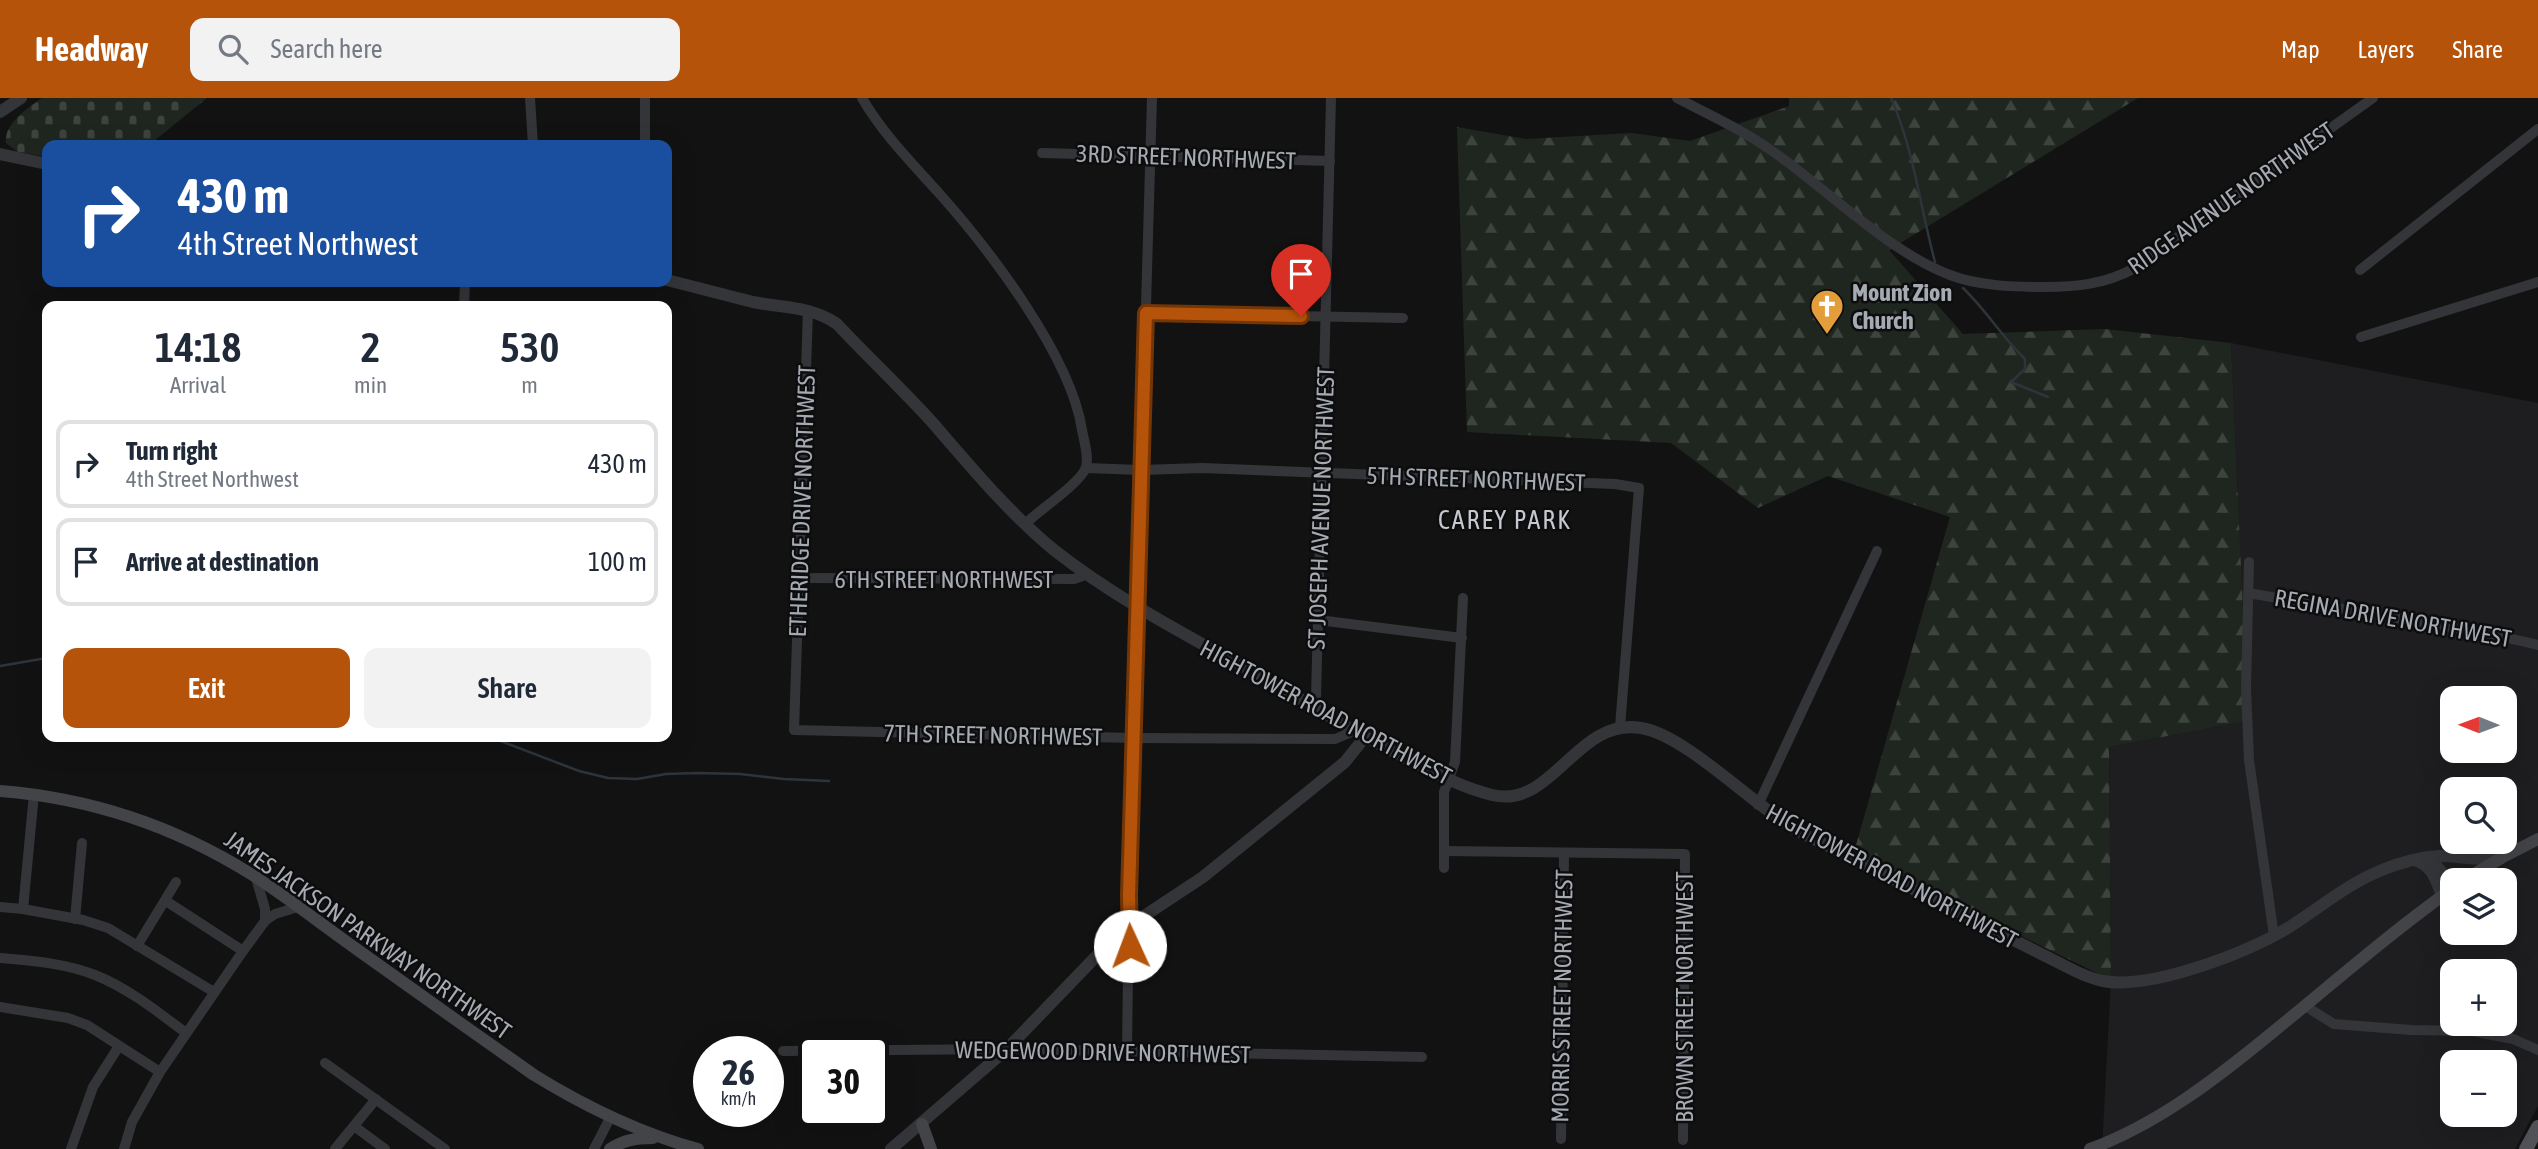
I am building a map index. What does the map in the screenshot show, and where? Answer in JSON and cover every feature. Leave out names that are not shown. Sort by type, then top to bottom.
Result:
[{"type":"main road","name":"JAMES JACKSON PARKWAY NORTHWEST","points":[[0,791],[34,794],[106,809],[148,822],[197,844],[256,878],[534,1075],[579,1103],[663,1139],[698,1149]]},
{"type":"main road","points":[[2484,868],[2538,839]]},
{"type":"main road","points":[[2090,1149],[2136,1128],[2189,1097],[2440,897]]},
{"type":"main road","points":[[922,1124],[931,1149]]},
{"type":"main road","points":[[2526,1149],[2538,1126]]},
{"type":"main road","points":[[610,1149],[631,1139],[663,1139]]},
{"type":"street","points":[[0,113],[22,98]]},
{"type":"street","points":[[530,98],[533,140]]},
{"type":"street","points":[[645,98],[645,140]]},
{"type":"street","points":[[862,98],[899,151],[939,193],[990,256],[1045,338],[1073,394],[1087,458],[1086,468],[1079,479],[1025,524]]},
{"type":"street","points":[[1127,1051],[1152,98]]},
{"type":"street","name":"ST JOSEPH AVENUE NORTHWEST","points":[[1313,707],[1316,698],[1331,98]]},
{"type":"street","name":"RIDGE AVENUE NORTHWEST","points":[[1677,98],[1771,150],[1892,244],[1932,268],[1968,281],[2028,287],[2066,287],[2104,282],[2133,269],[2373,98]]},
{"type":"street","points":[[2360,270],[2538,129]]},
{"type":"street","name":"3RD STREET NORTHWEST","points":[[1042,153],[1330,161]]},
{"type":"street","points":[[0,154],[42,163]]},
{"type":"street","name":"HIGHTOWER ROAD NORTHWEST","points":[[672,281],[755,302],[824,315],[836,324],[930,421],[985,485],[1025,524],[1088,574],[1137,607],[1359,734],[1447,780],[1496,796],[1523,794],[1543,782],[1577,750],[1600,734],[1620,727],[1642,727],[1679,744],[1758,805],[1798,831],[2073,970],[2102,981],[2132,982],[2228,956],[2274,936],[2353,884],[2381,870],[2419,859],[2447,856],[2483,860],[2502,857]]},
{"type":"street","points":[[2361,337],[2538,282]]},
{"type":"street","name":"ETHERIDGE DRIVE NORTHWEST","points":[[795,693],[808,310]]},
{"type":"street","points":[[1146,313],[1403,318]]},
{"type":"street","name":"5TH STREET NORTHWEST","points":[[1086,468],[1202,468],[1615,484],[1639,488],[1620,727]]},
{"type":"street","points":[[1758,805],[1877,551]]},
{"type":"street","points":[[2249,562],[2246,688],[2249,760],[2274,936]]},
{"type":"street","name":"6TH STREET NORTHWEST","points":[[799,578],[1074,579],[1088,574]]},
{"type":"street","name":"REGINA DRIVE NORTHWEST","points":[[2248,593],[2486,633],[2538,645]]},
{"type":"street","points":[[1444,868],[1444,792],[1455,762],[1463,598]]},
{"type":"street","points":[[1318,620],[1462,638]]},
{"type":"street","name":"7TH STREET NORTHWEST","points":[[795,693],[794,730],[1134,738],[1335,739],[1359,734]]},
{"type":"street","points":[[891,1149],[1007,1049],[1109,943],[1129,926],[1203,877],[1345,762],[1359,734]]},
{"type":"street","points":[[23,909],[34,794]]},
{"type":"street","points":[[75,919],[82,843]]},
{"type":"street","points":[[1444,851],[1564,853]]},
{"type":"street","name":"BROWN STREET NORTHWEST","points":[[1564,853],[1685,854],[1683,1140]]},
{"type":"street","name":"MORRIS STREET NORTHWEST","points":[[1560,1139],[1564,853]]},
{"type":"street","points":[[2419,859],[2440,881]]},
{"type":"street","points":[[256,878],[265,909],[265,921]]},
{"type":"street","points":[[137,946],[176,882]]},
{"type":"street","points":[[166,901],[243,951]]},
{"type":"street","points":[[0,907],[75,919],[108,928],[214,992]]},
{"type":"street","points":[[124,1149],[132,1122],[160,1072],[243,951],[265,921],[275,914],[298,907]]},
{"type":"street","points":[[0,958],[59,965],[96,975],[144,1002],[186,1033]]},
{"type":"street","points":[[2305,1006],[2334,1024],[2472,1031],[2512,1039],[2538,1050]]},
{"type":"street","points":[[0,1007],[68,1018],[88,1025],[160,1072]]},
{"type":"street","points":[[71,1149],[93,1087],[120,1045]]},
{"type":"street","name":"WEDGEWOOD DRIVE NORTHWEST","points":[[784,1051],[1007,1049],[1422,1057]]},
{"type":"street","points":[[325,1063],[445,1149]]},
{"type":"street","points":[[335,1149],[376,1099]]},
{"type":"street","points":[[594,1149],[610,1118]]},
{"type":"street","points":[[354,1126],[385,1149]]},
{"type":"shaded area","points":[[2231,343],[2538,403],[2538,1106],[2515,1149],[2102,1149],[2111,980],[2109,747],[2248,721]]},
{"type":"green space","points":[[42,98],[207,98],[155,140],[42,140],[42,156],[18,152],[6,143],[6,136],[13,123]]},
{"type":"green space","points":[[1789,98],[2138,98],[1889,250],[1963,334],[2105,329],[2231,343],[2248,721],[2109,747],[2111,980],[1995,923],[1852,859],[1950,517],[1828,476],[1758,508],[1671,443],[1467,432],[1457,127],[1526,139],[1632,133],[1690,141],[1789,106]]},
{"type":"waterway","points":[[1891,98],[1911,158],[1935,262]]},
{"type":"waterway","points":[[1963,288],[2025,359],[2025,369],[2011,382],[2048,397]]},
{"type":"waterway","points":[[0,666],[42,659]]},
{"type":"waterway","points":[[503,742],[579,771],[608,778],[637,779],[696,773],[829,781]]},
{"type":"place","name":"Mount Zion Church","points":[[1827,336]]},
{"type":"district","name":"CAREY PARK","points":[[1505,520]]},
{"type":"route","points":[[1130,946],[1129,895],[1146,313],[1301,316]]}]
